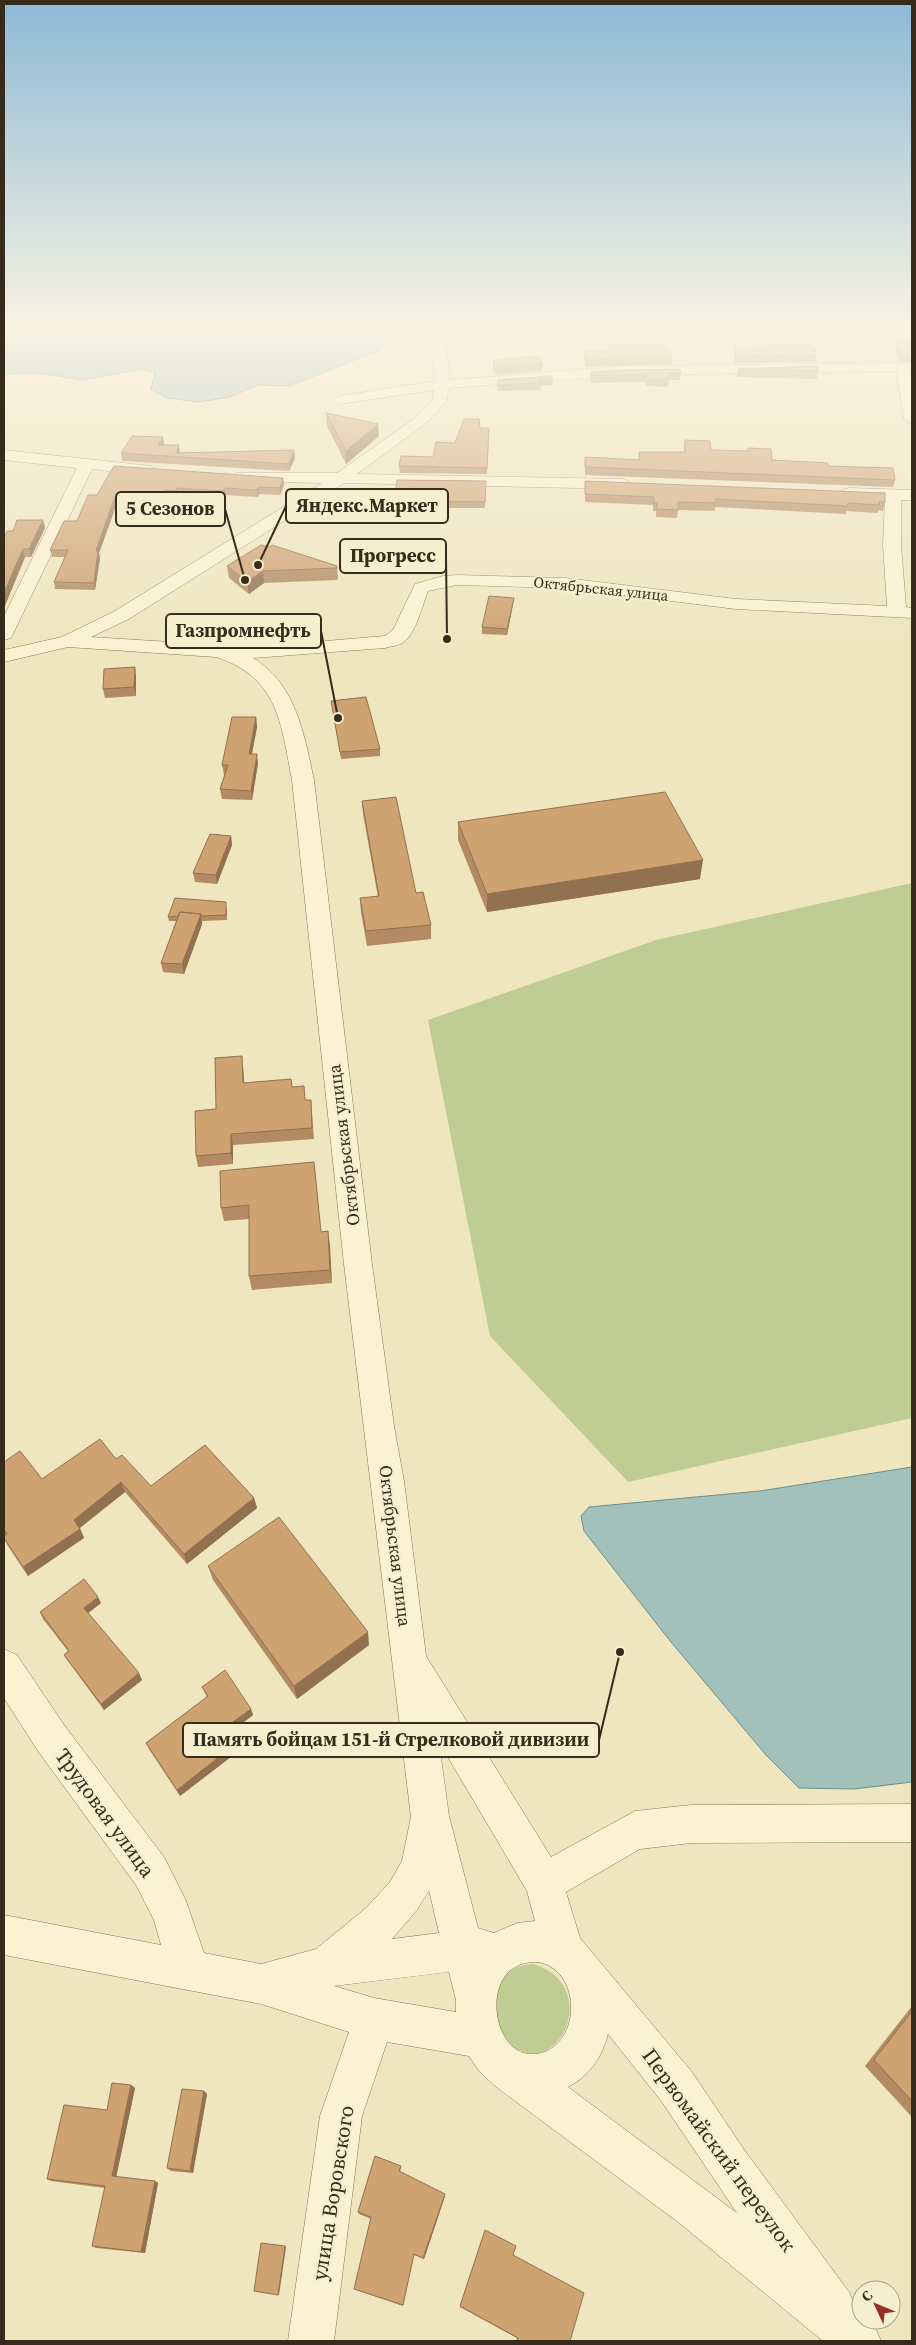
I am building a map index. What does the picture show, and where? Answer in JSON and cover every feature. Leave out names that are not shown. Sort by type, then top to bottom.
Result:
[{"type":"street","points":[[4,656],[68,641],[122,615],[338,479],[402,433]]},
{"type":"street","points":[[4,455],[163,471]]},
{"type":"street","points":[[4,634],[87,462]]},
{"type":"street","points":[[229,476],[645,484]]},
{"type":"street","points":[[834,492],[912,495]]},
{"type":"street","points":[[894,495],[892,545],[905,612]]},
{"type":"street","name":"Октябрьская улица","points":[[68,641],[170,647],[234,654],[385,642],[397,638],[402,632],[421,588],[443,581],[458,580],[558,582],[736,604],[905,612]]},
{"type":"street","points":[[122,615],[170,647]]},
{"type":"street","name":"Октябрьская улица","points":[[234,654],[252,663],[264,673],[282,697],[293,730],[303,780],[358,1264],[378,1426],[388,1481],[430,1816],[465,1950],[479,2018]]},
{"type":"street","name":"Октябрьская улица","points":[[409,1659],[544,1884],[571,1958]]},
{"type":"street","name":"Трудовая улица","points":[[4,1667],[51,1738],[150,1871],[172,1915],[188,1968]]},
{"type":"street","name":"Октябрьская улица","points":[[326,1967],[371,1931],[401,1900],[420,1866],[430,1816]]},
{"type":"street","points":[[544,1884],[635,1830],[691,1824],[912,1823]]},
{"type":"street","points":[[4,1935],[188,1968],[261,1984],[374,2019],[479,2018]]},
{"type":"street","points":[[261,1984],[326,1967],[515,1943],[540,1942],[571,1958],[589,1984],[593,2005],[591,2028],[582,2048],[568,2064],[550,2073],[530,2075],[510,2069],[494,2056],[479,2018],[480,1980],[488,1964],[500,1951],[515,1943]]},
{"type":"street","name":"Первомайский переулок","points":[[571,1958],[677,2087],[730,2166],[857,2340]]},
{"type":"street","name":"улица Воровского","points":[[311,2341],[341,2116],[374,2019]]},
{"type":"street","name":"Первомайский переулок","points":[[510,2069],[602,2142],[700,2210],[857,2340]]},
{"type":"green space","points":[[912,883],[912,1418],[628,1482],[490,1336],[428,1020],[656,940]]},
{"type":"green space","points":[[533,1964],[553,1974],[565,1988],[569,2005],[568,2022],[561,2037],[550,2048],[535,2053],[518,2050],[502,2038],[499,2031],[493,1994],[513,1969]]},
{"type":"water","points":[[912,1467],[912,1782],[854,1789],[799,1788],[766,1755],[671,1642],[584,1531],[581,1516],[589,1507],[760,1491]]},
{"type":"building","points":[[337,433],[367,433],[346,451]]},
{"type":"building","points":[[459,433],[489,433],[487,468],[399,466],[401,456],[433,457],[436,442],[455,443]]},
{"type":"building","points":[[132,436],[163,437],[158,445],[179,445],[176,453],[294,450],[289,464],[121,453]]},
{"type":"building","points":[[685,440],[710,441],[711,450],[748,451],[748,448],[771,449],[772,460],[828,463],[828,466],[893,468],[895,480],[585,467],[585,457],[640,460],[639,452],[685,452]]},
{"type":"building","points":[[114,466],[283,478],[280,488],[258,487],[257,490],[225,488],[223,491],[177,488],[176,491],[165,490],[159,501],[114,499],[96,551],[98,551],[94,583],[54,582],[68,550],[50,550],[64,521],[77,521],[88,495],[97,495]]},
{"type":"building","points":[[397,480],[486,481],[485,502],[425,501],[426,495],[395,494]]},
{"type":"building","points":[[585,481],[885,493],[885,502],[879,502],[879,505],[848,503],[847,506],[716,499],[716,503],[679,502],[678,510],[657,509],[654,497],[585,494]]},
{"type":"building","points":[[17,520],[43,520],[29,549],[23,549],[4,593],[4,538],[7,531],[13,531]]},
{"type":"building","points":[[261,545],[269,547],[272,545],[337,566],[337,568],[263,571],[247,582],[227,566]]},
{"type":"building","points":[[489,596],[514,598],[507,629],[482,627]]},
{"type":"building","points":[[135,667],[134,687],[103,689],[104,669]]},
{"type":"building","points":[[366,697],[380,749],[340,752],[331,701]]},
{"type":"building","points":[[232,717],[256,717],[249,754],[257,754],[251,791],[220,789],[228,765],[222,765]]},
{"type":"building","points":[[665,792],[703,860],[487,894],[458,822]]},
{"type":"building","points":[[396,797],[416,893],[423,892],[431,925],[366,931],[360,898],[379,896],[362,801]]},
{"type":"building","points":[[210,834],[231,836],[216,875],[193,873]]},
{"type":"building","points":[[175,898],[226,902],[226,915],[201,916],[201,914],[180,912],[178,916],[168,917]]},
{"type":"building","points":[[180,912],[201,914],[182,964],[161,963]]},
{"type":"building","points":[[242,1056],[243,1083],[291,1079],[292,1087],[304,1086],[305,1100],[311,1100],[312,1128],[231,1134],[231,1153],[196,1156],[195,1111],[216,1109],[215,1058]]},
{"type":"building","points":[[314,1162],[321,1232],[328,1231],[330,1270],[249,1276],[249,1205],[221,1208],[220,1171]]},
{"type":"building","points":[[100,1439],[116,1459],[122,1455],[151,1486],[205,1445],[254,1498],[184,1554],[121,1482],[74,1520],[80,1529],[23,1567],[4,1538],[7,1534],[4,1529],[4,1462],[20,1451],[42,1479]]},
{"type":"building","points":[[279,1517],[368,1632],[294,1686],[208,1566]]},
{"type":"building","points":[[84,1579],[98,1597],[84,1608],[139,1673],[101,1704],[64,1655],[69,1651],[40,1612]]},
{"type":"building","points":[[225,1670],[251,1709],[222,1730],[233,1746],[177,1790],[146,1743],[208,1696],[202,1687]]},
{"type":"building","points":[[912,2011],[912,2101],[874,2060]]},
{"type":"building","points":[[112,2083],[131,2085],[112,2176],[155,2181],[141,2252],[92,2246],[105,2186],[47,2179],[64,2105],[107,2110]]},
{"type":"building","points":[[182,2089],[204,2091],[190,2171],[167,2168]]},
{"type":"building","points":[[375,2156],[401,2166],[399,2171],[445,2194],[423,2258],[414,2254],[403,2305],[354,2289],[371,2217],[358,2212]]},
{"type":"building","points":[[485,2230],[516,2246],[513,2255],[584,2293],[570,2341],[517,2341],[518,2338],[460,2306]]},
{"type":"building","points":[[261,2243],[285,2246],[278,2295],[254,2291]]},
{"type":"place","name":"Яндекс.Маркет","points":[[258,565]]},
{"type":"place","name":"5 Сезонов","points":[[245,580]]},
{"type":"place","name":"Прогресс","points":[[447,639]]},
{"type":"place","name":"Газпромнефть","points":[[338,718]]},
{"type":"place","name":"Память бойцам 151-й Стрелковой дивизии","points":[[620,1652]]}]
